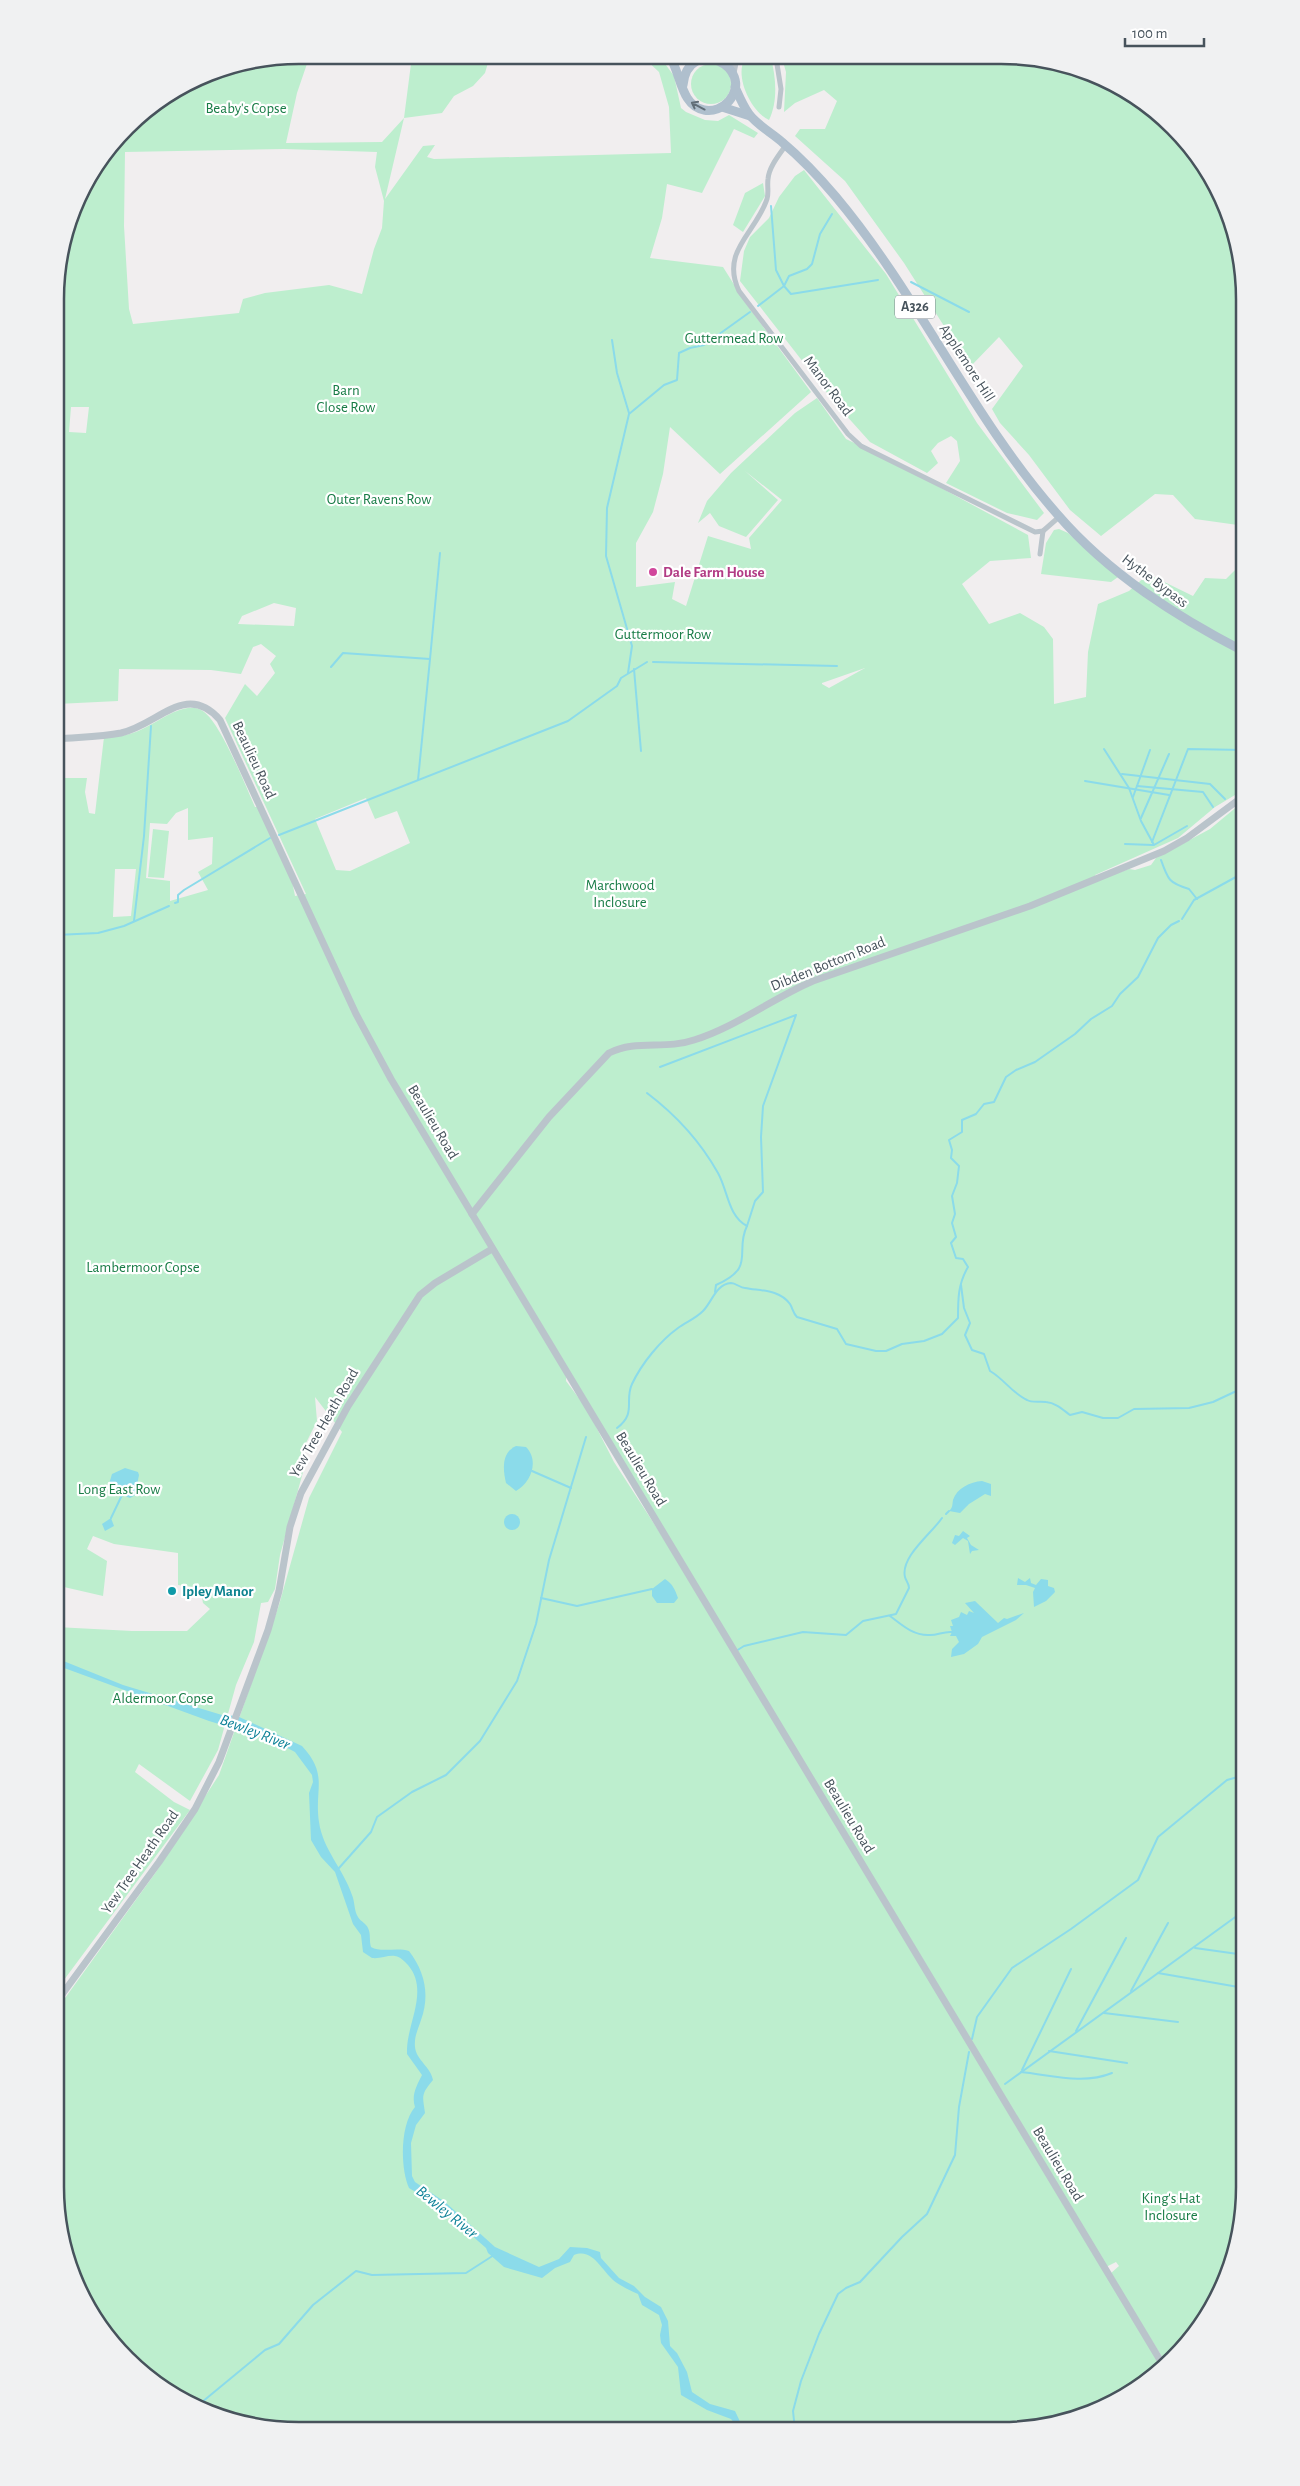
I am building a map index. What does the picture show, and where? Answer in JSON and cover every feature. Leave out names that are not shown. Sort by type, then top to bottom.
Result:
[{"type":"main road","points":[[673,64],[685,94],[696,107],[714,110],[729,102],[735,87],[733,74],[725,64]]},
{"type":"main road","points":[[683,85],[686,72],[693,64]]},
{"type":"main road","name":"Applemore Hill","points":[[735,87],[750,116]]},
{"type":"main road","name":"Applemore Hill","points":[[722,107],[750,116],[786,145],[836,196],[888,265],[1017,464],[1059,516]]},
{"type":"main road","name":"Hythe Bypass","points":[[1059,516],[1101,557],[1146,593],[1184,620],[1236,647]]},
{"type":"street","points":[[733,74],[735,64]]},
{"type":"street","points":[[777,64],[781,89],[779,108]]},
{"type":"street","name":"Manor Road","points":[[786,145],[772,164],[768,178],[768,196],[764,206],[736,252],[733,278],[739,290],[848,434],[861,446],[1035,532],[1043,530]]},
{"type":"street","points":[[1040,554],[1043,530],[1059,516]]},
{"type":"street","name":"Beaulieu Road","points":[[64,738],[121,733],[142,725],[178,705],[204,706],[220,720],[368,1037],[492,1249],[1160,2360]]},
{"type":"street","name":"Dibden Bottom Road","points":[[472,1214],[544,1124],[608,1053],[634,1044],[670,1046],[695,1040],[726,1027],[775,998],[814,981],[1062,894],[1164,852],[1187,838],[1236,802]]},
{"type":"street","name":"Yew Tree Heath Road","points":[[64,1992],[155,1868],[194,1809],[219,1762],[268,1630],[280,1591],[290,1527],[301,1492],[356,1393],[414,1302],[431,1285],[492,1249]]},
{"type":"green space","points":[[283,64],[307,64],[297,93],[286,143],[382,142],[404,118],[385,199],[423,146],[435,145],[427,157],[434,159],[671,153],[669,107],[659,72],[650,64],[665,64],[674,76],[681,108],[686,112],[705,120],[718,121],[729,115],[758,133],[754,138],[734,129],[702,193],[667,184],[662,218],[650,258],[723,267],[745,302],[811,392],[720,474],[670,427],[663,474],[653,512],[636,543],[636,587],[675,582],[672,599],[686,606],[708,536],[751,549],[749,538],[782,500],[745,471],[778,500],[746,537],[719,526],[710,513],[698,523],[707,501],[731,473],[795,413],[817,398],[846,439],[886,458],[1028,535],[1031,558],[990,561],[962,584],[989,624],[1020,613],[1044,627],[1053,639],[1054,704],[1086,697],[1088,652],[1098,604],[1129,591],[1148,574],[1193,596],[1205,578],[1226,579],[1236,569],[1236,794],[1215,807],[1178,838],[1095,875],[1098,880],[1129,869],[1135,870],[1151,865],[1156,858],[1210,829],[1236,807],[1236,2203],[1232,2233],[1224,2263],[1212,2291],[1188,2331],[1163,2358],[1110,2274],[1119,2266],[1116,2262],[1106,2267],[567,1369],[566,1381],[587,1409],[614,1462],[673,1553],[1158,2362],[1145,2374],[1119,2391],[1077,2410],[1047,2418],[1017,2422],[283,2422],[253,2418],[223,2410],[195,2398],[168,2383],[132,2354],[112,2331],[95,2305],[76,2263],[68,2233],[64,2203],[64,2000],[156,1872],[219,1775],[279,1605],[309,1498],[342,1432],[315,1397],[317,1421],[301,1453],[305,1465],[280,1555],[275,1589],[268,1602],[261,1603],[254,1642],[236,1685],[218,1750],[190,1801],[139,1764],[135,1772],[174,1802],[190,1810],[64,1980],[64,1627],[132,1631],[187,1631],[210,1609],[203,1603],[200,1588],[178,1585],[178,1553],[114,1544],[93,1536],[87,1549],[107,1561],[103,1596],[64,1587],[64,778],[87,778],[85,792],[89,813],[95,814],[104,737],[115,737],[133,733],[183,709],[194,708],[201,710],[216,726],[224,739],[255,807],[261,807],[292,881],[295,896],[306,894],[225,718],[245,684],[257,696],[275,673],[270,664],[276,656],[261,644],[253,647],[241,674],[211,670],[119,669],[118,701],[64,704],[64,283],[68,253],[76,223],[95,181],[112,155],[132,132],[155,112],[195,88],[223,76],[253,68]],"holes":[[[284,149],[377,152],[375,167],[384,201],[382,228],[374,249],[362,294],[329,285],[265,293],[243,299],[239,313],[133,324],[129,309],[124,226],[125,152]],[[71,407],[89,407],[86,433],[69,432]],[[274,603],[296,608],[294,626],[238,624],[242,616]],[[865,668],[829,688],[822,683]],[[366,798],[375,819],[397,811],[410,843],[350,871],[336,870],[315,819]],[[188,808],[188,840],[213,837],[212,864],[198,872],[208,890],[170,901],[170,881],[146,878],[150,823],[167,824],[176,813]],[[115,869],[136,869],[131,916],[113,917]]]},
{"type":"green space","points":[[411,64],[488,64],[485,73],[473,86],[454,96],[442,113],[404,118]]},
{"type":"green space","points":[[711,64],[725,70],[731,84],[725,98],[711,104],[697,98],[691,84],[697,70]]},
{"type":"green space","points":[[743,64],[772,64],[775,97],[769,120],[756,109],[746,93],[743,83]]},
{"type":"green space","points":[[784,64],[1017,64],[1047,68],[1077,76],[1119,95],[1145,112],[1168,132],[1188,155],[1205,181],[1224,223],[1232,253],[1236,283],[1236,525],[1195,519],[1173,495],[1155,494],[1101,536],[1070,510],[1029,455],[1000,423],[992,409],[1023,366],[999,337],[970,367],[904,263],[845,181],[795,136],[800,129],[825,129],[837,101],[824,90],[795,103],[784,112],[786,72]]},
{"type":"green space","points":[[804,170],[886,274],[977,423],[1044,513],[1037,520],[1007,513],[946,483],[960,461],[957,441],[951,436],[938,443],[931,451],[938,463],[927,473],[870,442],[835,403],[740,281],[744,251],[750,237],[769,218],[779,197],[795,176]]},
{"type":"green space","points":[[763,183],[765,196],[743,232],[733,225],[745,193]]},
{"type":"green space","points":[[1059,529],[1068,533],[1118,577],[1111,582],[1041,574],[1046,543],[1054,530]]},
{"type":"green space","points":[[153,829],[169,831],[164,878],[148,877]]},
{"type":"water","points":[[516,1446],[526,1447],[530,1452],[533,1464],[530,1477],[516,1491],[506,1483],[504,1462],[511,1449]]},
{"type":"water","points":[[125,1468],[138,1472],[139,1475],[135,1495],[130,1498],[120,1494],[109,1484],[112,1474]]},
{"type":"water","points":[[982,1481],[991,1484],[991,1496],[985,1494],[969,1504],[960,1513],[949,1511],[955,1496],[961,1489],[969,1484]]},
{"type":"water","points":[[509,1514],[515,1514],[520,1519],[518,1528],[509,1530],[504,1525],[504,1519]]},
{"type":"water","points":[[111,1518],[114,1526],[105,1531],[102,1524]]},
{"type":"water","points":[[963,1531],[970,1536],[967,1538],[971,1545],[979,1550],[972,1551],[970,1554],[968,1541],[963,1538],[955,1545],[952,1543],[955,1535],[959,1536]]},
{"type":"water","points":[[1018,1578],[1025,1582],[1030,1578],[1031,1583],[1036,1585],[1041,1579],[1048,1580],[1048,1586],[1054,1588],[1055,1592],[1046,1601],[1034,1607],[1033,1592],[1035,1588],[1017,1585]]},
{"type":"water","points":[[665,1579],[672,1585],[678,1598],[674,1603],[657,1603],[652,1596],[652,1589]]},
{"type":"water","points":[[975,1601],[998,1623],[1004,1618],[1007,1619],[1024,1613],[1016,1620],[982,1637],[978,1644],[964,1654],[951,1657],[952,1649],[959,1642],[956,1636],[950,1636],[952,1632],[950,1626],[953,1626],[951,1620],[959,1617],[961,1612],[967,1615],[969,1611],[974,1613],[965,1603]]},
{"type":"water","name":"Bewley River","points":[[64,1661],[123,1685],[222,1715],[237,1716],[302,1746],[310,1756],[318,1774],[318,1810],[321,1832],[348,1885],[357,1915],[368,1928],[371,1947],[379,1950],[409,1951],[422,1975],[425,2002],[415,2047],[418,2056],[432,2075],[433,2080],[424,2093],[425,2113],[416,2125],[411,2143],[412,2176],[415,2182],[445,2202],[495,2247],[539,2267],[559,2259],[570,2247],[587,2248],[600,2252],[601,2258],[619,2278],[634,2286],[645,2297],[661,2307],[668,2321],[670,2346],[677,2353],[687,2372],[692,2392],[710,2404],[735,2411],[740,2422],[733,2422],[731,2419],[707,2410],[681,2395],[678,2367],[661,2343],[662,2325],[659,2315],[642,2305],[638,2294],[617,2283],[592,2258],[581,2253],[574,2255],[570,2262],[555,2268],[542,2278],[504,2267],[488,2253],[486,2248],[437,2205],[409,2188],[404,2169],[404,2135],[406,2124],[415,2107],[414,2094],[422,2075],[407,2054],[408,2038],[417,1995],[414,1975],[401,1958],[392,1956],[372,1958],[363,1952],[361,1935],[353,1924],[335,1872],[321,1857],[311,1840],[309,1793],[313,1782],[312,1775],[295,1752],[272,1740],[209,1721],[64,1668]]},
{"type":"waterway","points":[[771,206],[776,270],[784,286]]},
{"type":"waterway","points":[[784,286],[789,276],[807,269],[812,264],[820,234],[832,214]]},
{"type":"waterway","points":[[758,306],[784,286],[791,294],[878,280]]},
{"type":"waterway","points":[[911,282],[969,312]]},
{"type":"waterway","points":[[628,673],[632,646],[606,556],[607,508],[629,414],[664,385],[677,380],[679,353],[704,345],[750,312]]},
{"type":"waterway","points":[[612,340],[617,373],[629,413]]},
{"type":"waterway","points":[[430,659],[440,553]]},
{"type":"waterway","points":[[331,667],[343,653],[430,659],[418,780]]},
{"type":"waterway","points":[[279,835],[568,721],[617,686],[621,678],[647,662]]},
{"type":"waterway","points":[[653,662],[837,666]]},
{"type":"waterway","points":[[634,669],[641,751]]},
{"type":"waterway","points":[[134,921],[144,836],[151,726]]},
{"type":"waterway","points":[[1104,749],[1129,788],[1141,821],[1154,845],[1187,826]]},
{"type":"waterway","points":[[1152,842],[1188,749],[1236,750]]},
{"type":"waterway","points":[[1133,797],[1150,750]]},
{"type":"waterway","points":[[1141,818],[1169,754]]},
{"type":"waterway","points":[[1122,774],[1210,784],[1225,799]]},
{"type":"waterway","points":[[1085,781],[1169,795]]},
{"type":"waterway","points":[[1137,786],[1203,792],[1213,807]]},
{"type":"waterway","points":[[175,903],[178,902],[178,895],[184,890],[270,838]]},
{"type":"waterway","points":[[1125,844],[1153,845]]},
{"type":"waterway","points":[[1161,860],[1170,880],[1177,885],[1189,889],[1197,899]]},
{"type":"waterway","points":[[1182,919],[1194,900],[1236,877]]},
{"type":"waterway","points":[[64,935],[98,933],[124,926],[169,906]]},
{"type":"waterway","points":[[617,1428],[627,1417],[630,1390],[646,1360],[671,1333],[703,1311],[718,1290],[726,1284],[733,1283],[743,1288],[775,1293],[786,1299],[797,1317],[837,1329],[846,1344],[876,1351],[886,1351],[902,1344],[924,1341],[942,1334],[958,1318],[960,1286],[968,1267],[963,1259],[956,1258],[951,1243],[956,1237],[952,1223],[955,1214],[952,1196],[957,1183],[959,1166],[951,1158],[952,1150],[949,1140],[962,1132],[962,1120],[976,1114],[984,1104],[994,1102],[1006,1077],[1016,1070],[1035,1062],[1075,1034],[1091,1019],[1112,1006],[1120,994],[1138,977],[1158,938],[1171,925],[1179,921]]},
{"type":"waterway","points":[[647,1093],[668,1110],[695,1139],[718,1173],[732,1210],[741,1222],[747,1226],[755,1201],[763,1192],[761,1137],[763,1106],[796,1015],[660,1067]]},
{"type":"waterway","points":[[715,1292],[716,1285],[729,1278],[740,1265],[742,1244],[747,1226]]},
{"type":"waterway","points":[[961,1285],[964,1308],[970,1323],[965,1335],[972,1350],[984,1354],[990,1371],[1017,1394],[1029,1401],[1053,1404],[1070,1415],[1082,1412],[1103,1418],[1118,1418],[1134,1409],[1189,1408],[1213,1402],[1236,1391]]},
{"type":"waterway","points":[[339,1868],[371,1832],[377,1817],[412,1792],[446,1775],[480,1741],[517,1681],[536,1624],[549,1560],[586,1437]]},
{"type":"waterway","points":[[532,1471],[571,1488]]},
{"type":"waterway","points":[[111,1518],[122,1495]]},
{"type":"waterway","points":[[946,1514],[949,1511]]},
{"type":"waterway","points":[[736,1651],[744,1646],[803,1632],[846,1635],[863,1621],[896,1614],[909,1588],[905,1577],[907,1561],[942,1518]]},
{"type":"waterway","points":[[541,1598],[577,1606],[652,1589]]},
{"type":"waterway","points":[[890,1616],[907,1629],[922,1635],[952,1632]]},
{"type":"waterway","points":[[972,2039],[977,2017],[1012,1968],[1071,1929],[1138,1880],[1158,1837],[1227,1780],[1236,1778]]},
{"type":"waterway","points":[[1005,2084],[1236,1917]]},
{"type":"waterway","points":[[1131,1991],[1168,1923]]},
{"type":"waterway","points":[[1076,2031],[1126,1938]]},
{"type":"waterway","points":[[1195,1948],[1236,1954]]},
{"type":"waterway","points":[[1022,2070],[1071,1969]]},
{"type":"waterway","points":[[1158,1973],[1236,1987]]},
{"type":"waterway","points":[[1104,2013],[1178,2022]]},
{"type":"waterway","points":[[1049,2051],[1127,2063]]},
{"type":"waterway","points":[[794,2422],[793,2411],[801,2381],[819,2334],[838,2294],[860,2282],[902,2237],[927,2214],[955,2155],[959,2107],[969,2052]]},
{"type":"waterway","points":[[1021,2072],[1078,2079],[1101,2077],[1112,2073]]},
{"type":"waterway","points":[[203,2401],[265,2350],[279,2344],[313,2305],[356,2271],[372,2275],[466,2273],[494,2255]]},
{"type":"place","name":"Dale Farm House","points":[[653,572]]},
{"type":"place","name":"Ipley Manor","points":[[172,1591]]},
{"type":"park label","name":"Beaby's Copse","points":[[246,108]]},
{"type":"park label","name":"Guttermead Row","points":[[734,338]]},
{"type":"park label","name":"Barn Close Row","points":[[346,398]]},
{"type":"park label","name":"Outer Ravens Row","points":[[379,499]]},
{"type":"park label","name":"Guttermoor Row","points":[[663,634]]},
{"type":"park label","name":"Marchwood Inclosure","points":[[620,894]]},
{"type":"park label","name":"Lambermoor Copse","points":[[143,1267]]},
{"type":"park label","name":"Long East Row","points":[[119,1489]]},
{"type":"park label","name":"Aldermoor Copse","points":[[163,1698]]},
{"type":"park label","name":"King's Hat Inclosure","points":[[1171,2206]]}]
